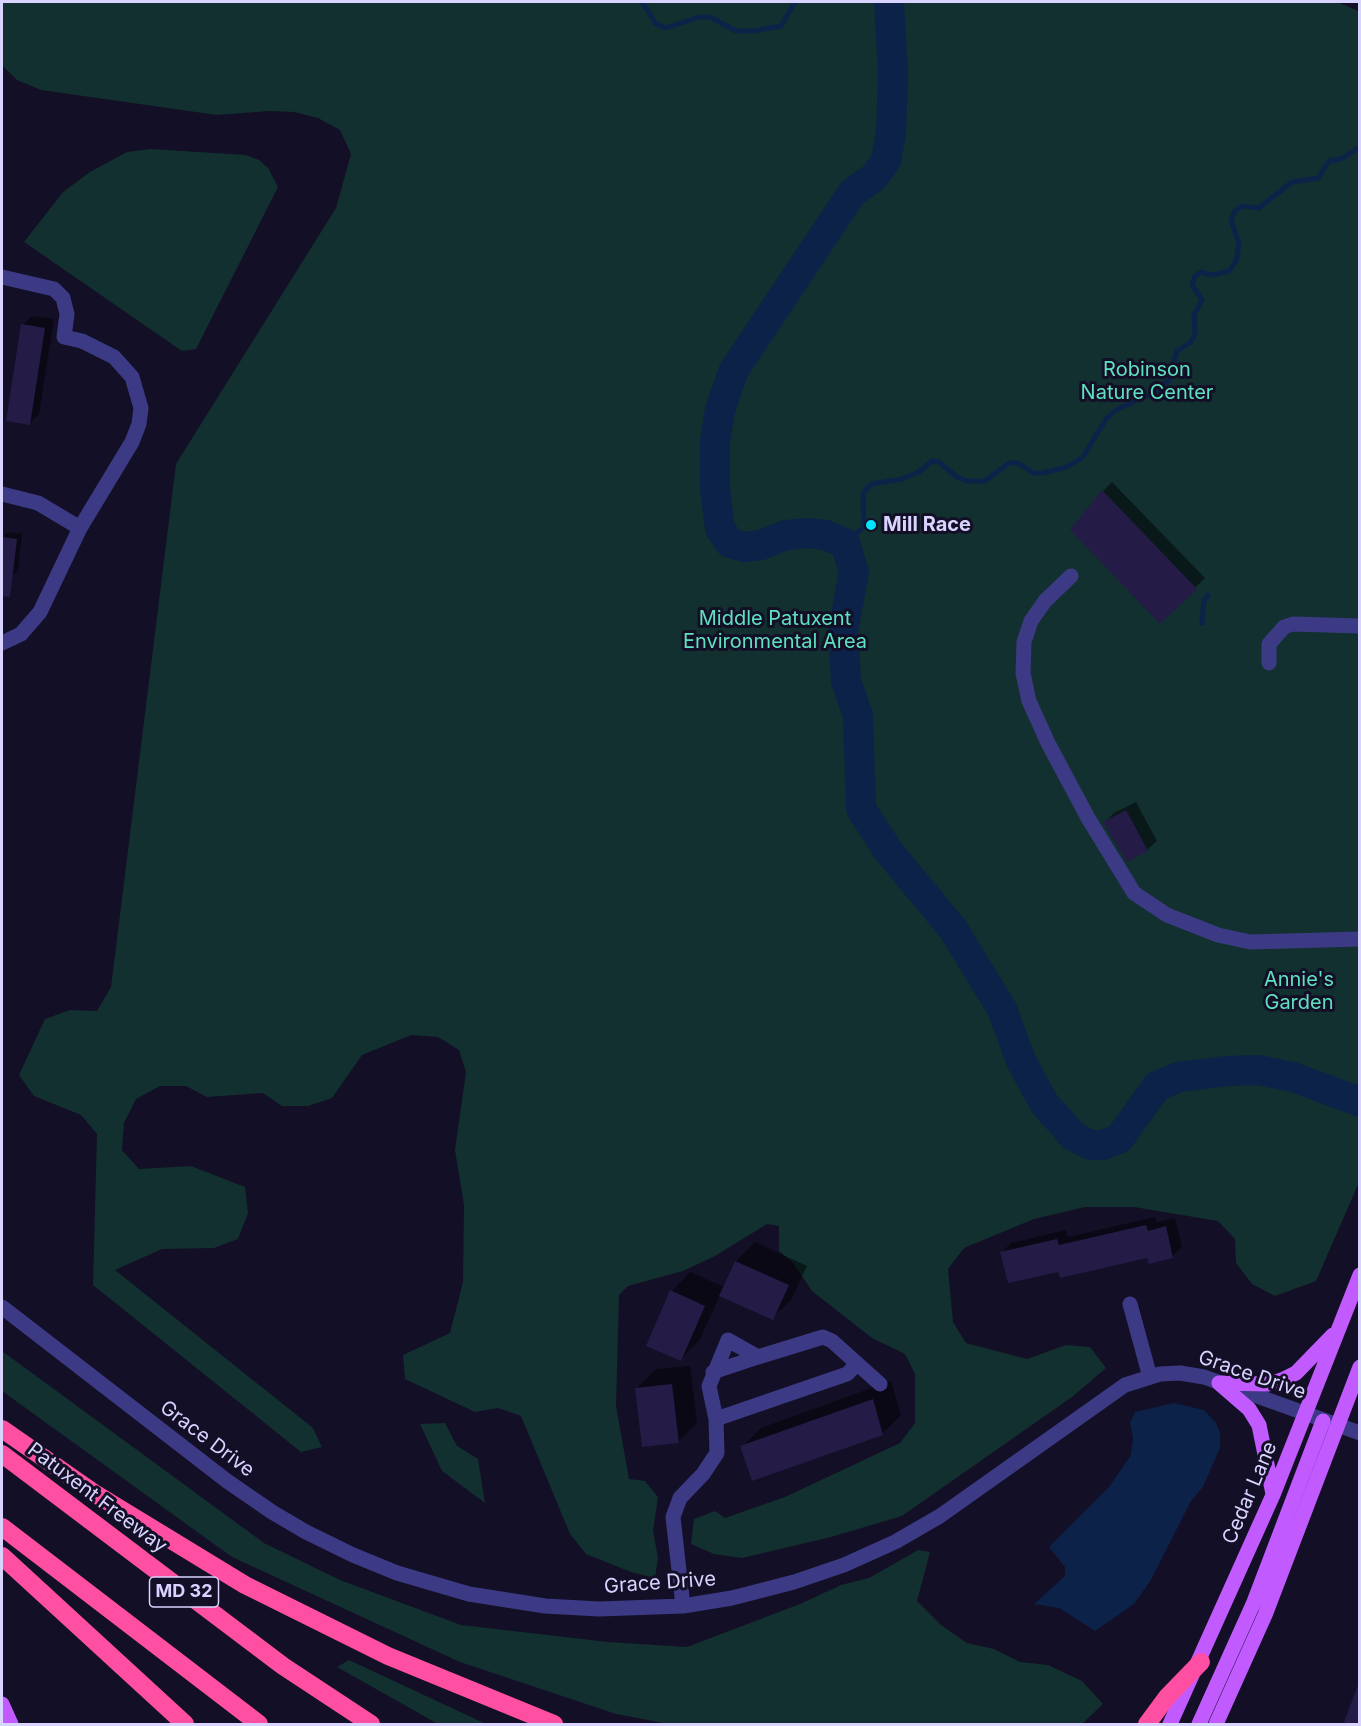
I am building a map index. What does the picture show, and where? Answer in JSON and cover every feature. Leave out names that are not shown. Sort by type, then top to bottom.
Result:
[{"type":"highway","points":[[2,1429],[94,1493],[245,1585],[388,1656],[554,1725]]},
{"type":"highway","name":"Patuxent Freeway","points":[[2,1454],[283,1666],[371,1725]]},
{"type":"highway","name":"MD 32","points":[[2,1527],[259,1725]]},
{"type":"highway","points":[[2,1556],[185,1725]]},
{"type":"highway","points":[[1147,1725],[1167,1697],[1201,1662]]},
{"type":"main road","name":"Cedar Lane","points":[[1170,1725],[1201,1662],[1273,1495],[1359,1275]]},
{"type":"main road","points":[[1219,1383],[1269,1384],[1284,1379],[1303,1366],[1338,1330]]},
{"type":"main road","points":[[1216,1725],[1265,1615],[1339,1427],[1359,1367]]},
{"type":"main road","points":[[1219,1383],[1249,1409],[1259,1425],[1273,1495]]},
{"type":"main road","points":[[1199,1725],[1254,1602],[1323,1421]]},
{"type":"main road","points":[[2,1704],[11,1725]]},
{"type":"street","points":[[2,277],[54,289],[63,298],[67,314],[64,337],[82,341],[114,357],[132,377],[141,408],[136,433],[80,528],[40,612],[21,634],[2,643]]},
{"type":"street","points":[[2,494],[38,503],[80,528]]},
{"type":"street","points":[[1071,576],[1045,601],[1031,621],[1024,642],[1023,673],[1029,701],[1048,743],[1088,818],[1134,892],[1167,915],[1229,938],[1273,943],[1359,939]]},
{"type":"street","points":[[1269,663],[1269,645],[1284,627],[1293,624],[1359,626]]},
{"type":"street","points":[[1130,1304],[1150,1377]]},
{"type":"street","name":"Grace Drive","points":[[2,1307],[227,1481],[272,1512],[353,1556],[419,1580],[503,1601],[599,1609],[683,1606],[732,1598],[794,1582],[844,1565],[895,1542],[940,1516],[1125,1385],[1150,1377],[1180,1373],[1219,1383],[1359,1434]]},
{"type":"street","points":[[713,1372],[823,1337],[832,1341],[880,1384]]},
{"type":"street","points":[[683,1606],[673,1517],[680,1498],[703,1474],[717,1454],[716,1419],[708,1386],[728,1340],[758,1357]]},
{"type":"street","points":[[716,1419],[847,1374],[857,1364]]},
{"type":"green space","points":[[2,2],[1337,2],[1359,11],[1360,1180],[1316,1281],[1275,1296],[1252,1284],[1236,1263],[1235,1239],[1218,1221],[1134,1207],[1085,1207],[1034,1219],[964,1248],[948,1269],[953,1322],[966,1343],[1027,1359],[1066,1345],[1090,1347],[1106,1368],[1072,1397],[902,1516],[831,1537],[742,1558],[714,1554],[691,1544],[694,1519],[715,1511],[725,1518],[785,1497],[900,1443],[915,1423],[915,1374],[905,1354],[872,1338],[812,1291],[793,1263],[779,1251],[779,1226],[767,1224],[715,1256],[683,1271],[628,1286],[619,1295],[616,1406],[629,1479],[645,1481],[658,1497],[653,1531],[658,1558],[655,1578],[631,1572],[586,1554],[570,1534],[521,1416],[498,1408],[475,1412],[405,1379],[403,1355],[450,1333],[463,1282],[464,1205],[455,1150],[466,1072],[459,1050],[438,1037],[411,1035],[362,1055],[332,1098],[308,1106],[282,1106],[263,1093],[207,1097],[186,1086],[160,1086],[136,1099],[124,1123],[122,1150],[139,1169],[191,1166],[245,1187],[248,1213],[238,1239],[214,1248],[162,1249],[115,1270],[313,1428],[322,1447],[301,1452],[93,1285],[97,1134],[81,1115],[34,1096],[19,1075],[45,1019],[70,1010],[97,1011],[111,987],[176,464],[336,208],[351,154],[340,130],[318,118],[294,112],[269,111],[217,115],[41,90],[17,80],[2,65]]},
{"type":"green space","points":[[151,149],[245,155],[259,160],[268,168],[278,187],[196,349],[182,351],[24,242],[63,192],[90,172],[127,152]]},
{"type":"green space","points":[[2,1351],[264,1543],[340,1580],[461,1625],[608,1642],[687,1647],[800,1604],[841,1585],[869,1578],[918,1550],[930,1552],[917,1601],[941,1625],[967,1643],[994,1649],[1020,1662],[1048,1665],[1082,1681],[1103,1704],[1082,1724],[669,1724],[616,1714],[460,1662],[232,1557],[2,1391]]},
{"type":"green space","points":[[445,1423],[457,1446],[478,1459],[485,1503],[442,1471],[420,1424]]},
{"type":"green space","points":[[349,1660],[486,1724],[438,1724],[337,1667]]},
{"type":"water","points":[[1174,1403],[1204,1410],[1216,1423],[1220,1433],[1220,1448],[1203,1487],[1191,1501],[1151,1580],[1134,1604],[1095,1631],[1059,1608],[1034,1604],[1065,1576],[1065,1567],[1049,1547],[1109,1487],[1131,1455],[1133,1438],[1130,1423],[1135,1412]]},
{"type":"building","points":[[21,324],[45,328],[30,425],[6,421]]},
{"type":"building","points":[[1102,490],[1197,589],[1160,624],[1070,530]]},
{"type":"building","points":[[2,537],[17,539],[10,597],[2,596]]},
{"type":"building","points":[[1126,810],[1148,851],[1127,862],[1103,822]]},
{"type":"building","points":[[1146,1225],[1148,1231],[1166,1226],[1173,1258],[1149,1264],[1147,1258],[1060,1278],[1058,1272],[1008,1283],[1000,1252],[1057,1239],[1059,1245]]},
{"type":"building","points":[[735,1261],[789,1285],[773,1320],[719,1296]]},
{"type":"building","points":[[670,1290],[705,1306],[681,1361],[646,1346]]},
{"type":"building","points":[[672,1384],[679,1443],[642,1447],[635,1388]]},
{"type":"building","points":[[873,1399],[883,1435],[752,1481],[740,1446]]},
{"type":"building","points":[[1358,1685],[1359,1725],[1343,1725]]},
{"type":"waterway","points":[[642,2],[656,24],[666,28],[699,17],[710,17],[736,31],[753,31],[781,26],[795,2]]},
{"type":"waterway","points":[[889,2],[893,73],[891,133],[886,161],[873,178],[852,193],[734,370],[720,410],[715,441],[715,489],[720,529],[730,543],[744,547],[761,545],[786,535],[807,533],[825,535],[845,543],[854,572],[843,631],[846,681],[858,716],[861,809],[889,852],[953,929],[1002,1009],[1021,1061],[1044,1103],[1074,1137],[1091,1145],[1103,1145],[1119,1139],[1157,1086],[1179,1077],[1227,1071],[1258,1070],[1293,1077],[1360,1102]]},
{"type":"waterway","points":[[845,543],[864,527],[863,493],[871,484],[902,479],[919,472],[932,461],[939,462],[957,477],[967,481],[985,481],[1009,463],[1018,463],[1033,473],[1042,473],[1067,467],[1083,457],[1106,419],[1116,410],[1155,392],[1169,380],[1177,351],[1191,342],[1195,334],[1194,315],[1202,300],[1192,285],[1195,276],[1201,272],[1212,275],[1229,271],[1236,261],[1239,244],[1231,220],[1235,211],[1242,206],[1259,208],[1292,182],[1318,178],[1329,161],[1341,159],[1360,147]]},
{"type":"waterway","points":[[1202,623],[1204,601],[1208,595]]},
{"type":"place","name":"Mill Race","points":[[871,525]]},
{"type":"park label","name":"Robinson Nature Center","points":[[1147,382]]},
{"type":"park label","name":"Middle Patuxent Environmental Area","points":[[775,630]]},
{"type":"park label","name":"Annie's Garden","points":[[1299,992]]}]
